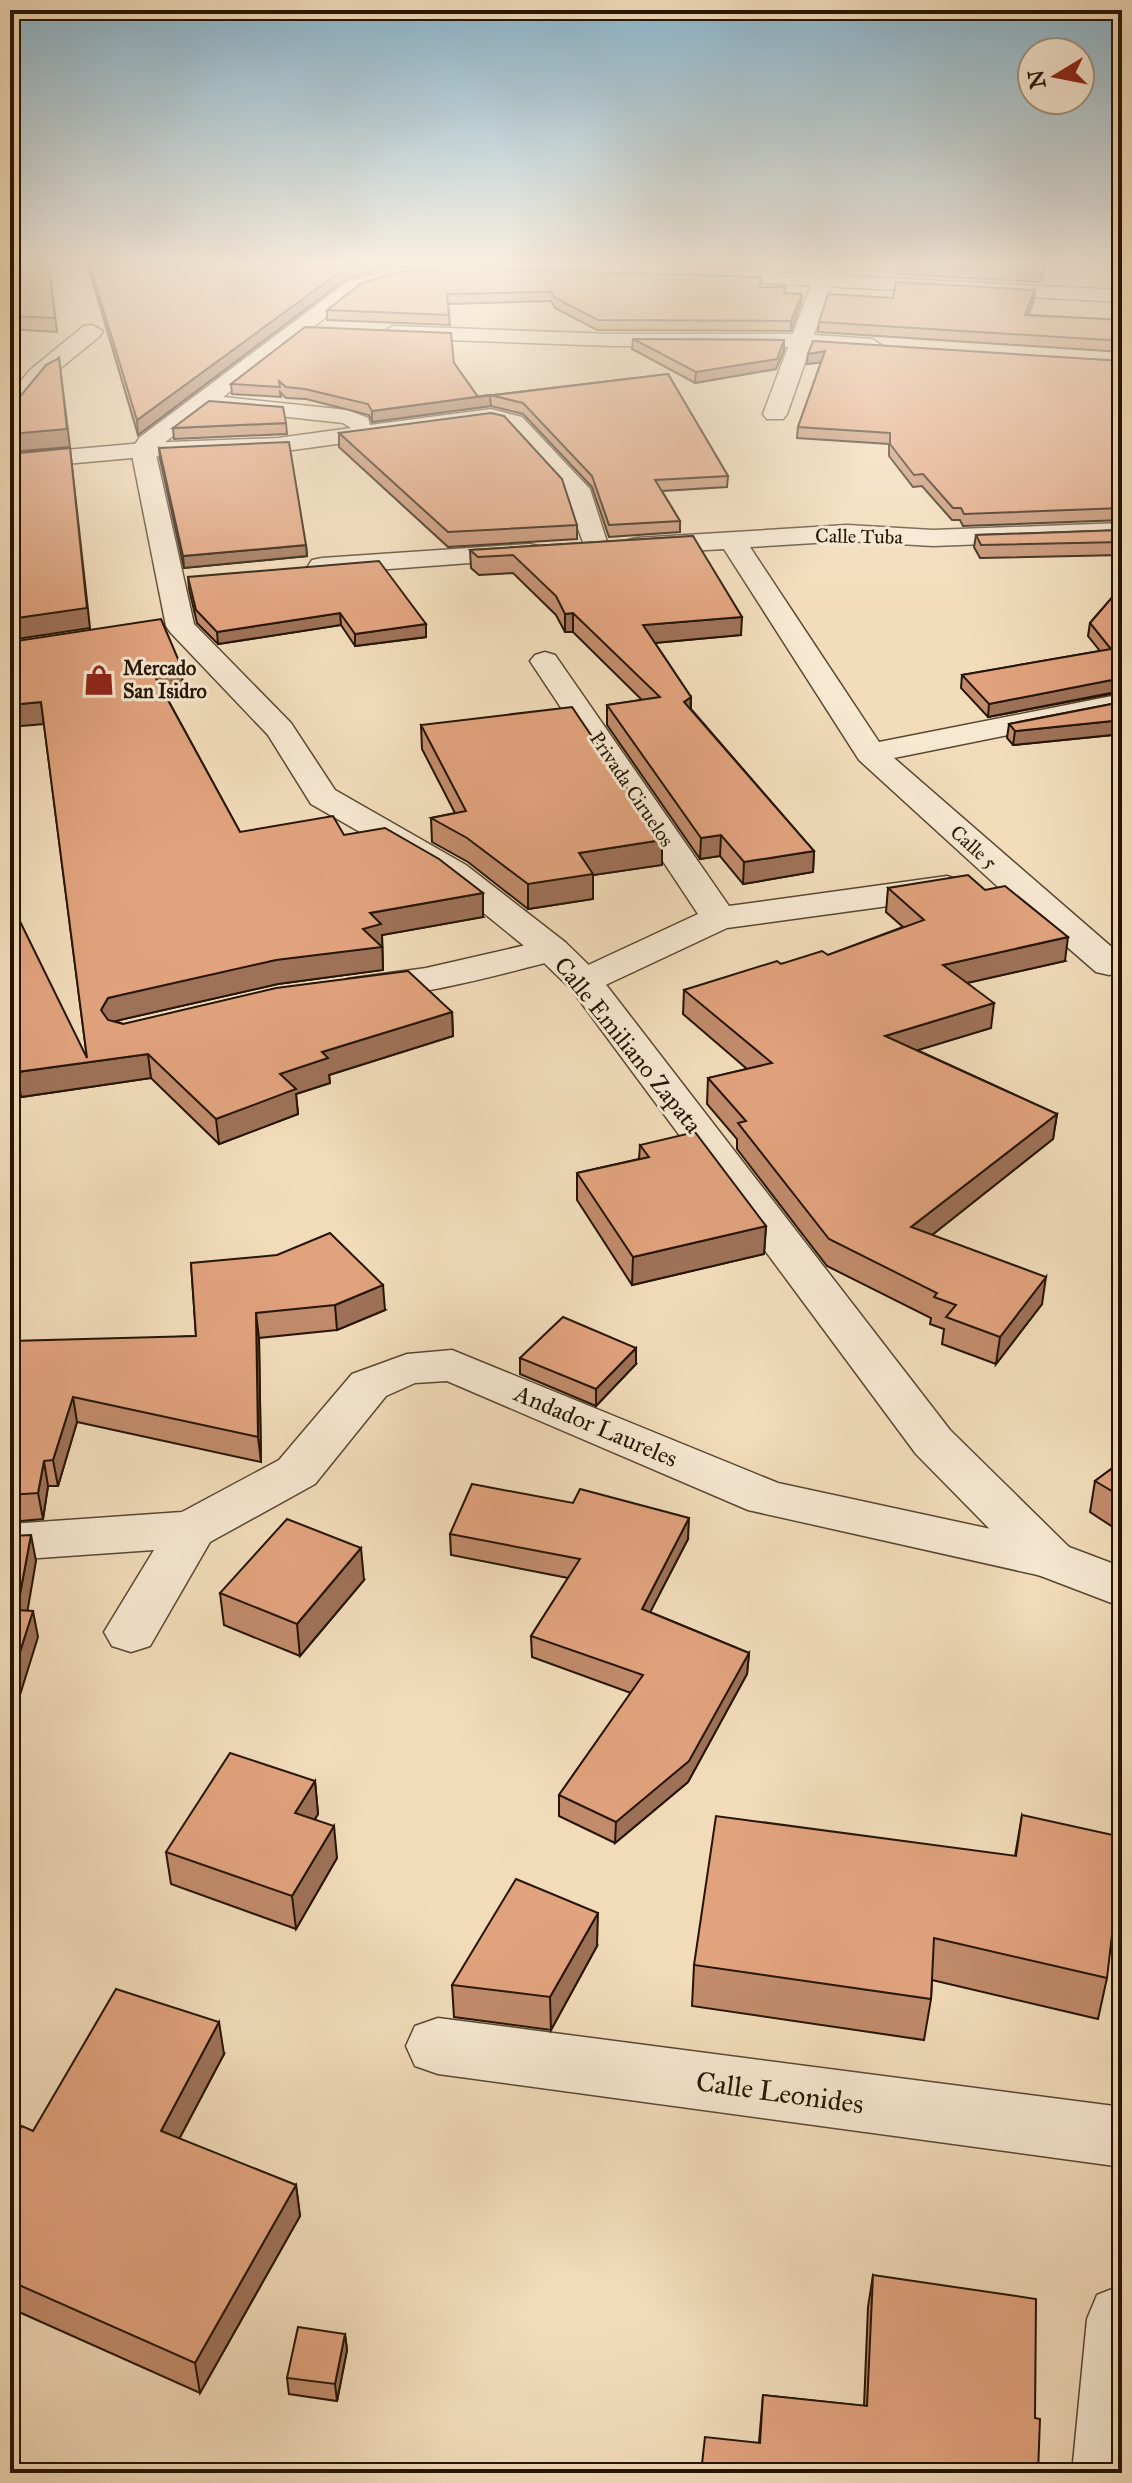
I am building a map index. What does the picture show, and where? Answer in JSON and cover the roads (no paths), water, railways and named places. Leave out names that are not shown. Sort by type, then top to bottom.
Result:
[{"type":"street","points":[[10,409],[32,382]]},
{"type":"street","points":[[143,450],[201,402],[233,382]]},
{"type":"street","points":[[775,414],[788,382]]},
{"type":"street","points":[[201,402],[348,417],[376,432]]},
{"type":"street","points":[[10,462],[143,450],[278,445],[491,416],[514,422],[577,489],[596,548]]},
{"type":"street","name":"Calle Emiliano Zapata","points":[[143,450],[187,579],[164,628],[280,730],[323,797],[454,872],[552,950],[584,981],[933,1442],[1051,1560],[1122,1588]]},
{"type":"street","name":"Calle Tuba","points":[[289,569],[847,533],[933,538],[1122,531]]},
{"type":"street","name":"Calle 5","points":[[732,540],[870,753],[1009,879]]},
{"type":"street","name":"Privada Ciruelos","points":[[545,661],[719,918]]},
{"type":"street","points":[[870,753],[1122,703]]},
{"type":"street","points":[[1009,879],[1109,964]]},
{"type":"street","name":"Calle 5","points":[[584,981],[719,918],[1009,879]]},
{"type":"street","points":[[323,992],[426,979],[552,950]]},
{"type":"street","name":"Andador Laureles","points":[[10,1542],[192,1529],[297,1472],[369,1385],[407,1369],[452,1365],[766,1498],[1051,1560]]},
{"type":"street","points":[[131,1632],[192,1529]]},
{"type":"street","name":"Calle Leonides","points":[[438,2046],[1122,2137]]},
{"type":"street","points":[[1109,2473],[1122,2319]]},
{"type":"place","name":"Mercado San Isidro","points":[[99,680]]}]
